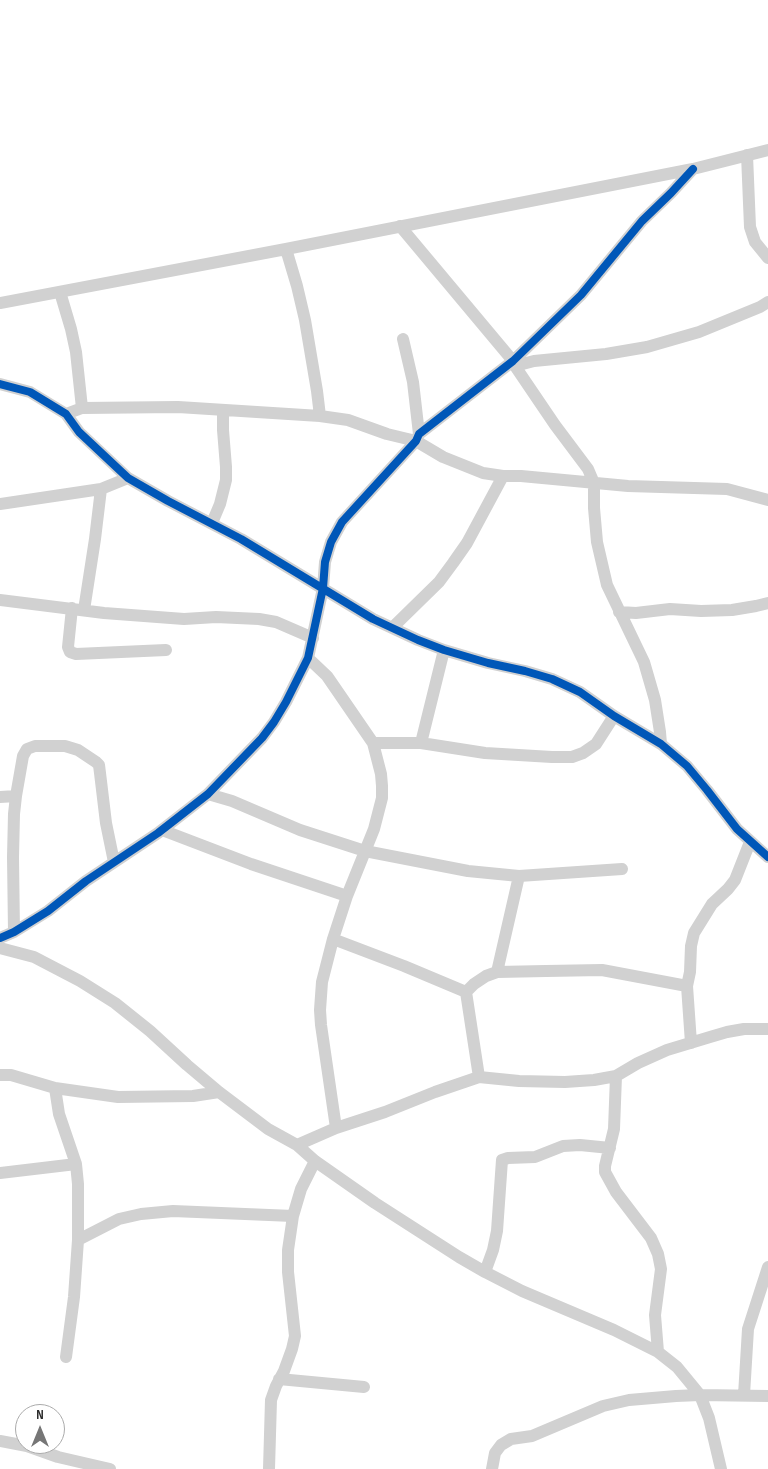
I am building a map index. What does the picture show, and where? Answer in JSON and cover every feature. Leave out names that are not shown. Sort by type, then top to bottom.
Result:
[{"type":"street","points":[[0,303],[693,169],[768,150]]},
{"type":"street","points":[[747,155],[750,226],[755,242],[768,258]]},
{"type":"street","points":[[0,938],[14,932],[48,911],[114,862],[162,830],[208,794],[262,738],[274,722],[308,658],[323,588],[325,562],[331,542],[342,522],[418,438],[514,364],[582,295],[642,221],[693,169]]},
{"type":"street","points":[[400,226],[514,364],[555,425],[588,469],[594,483],[597,542],[607,585],[644,662],[650,679],[661,744]]},
{"type":"street","points":[[286,249],[305,320],[320,416]]},
{"type":"street","points":[[60,292],[76,352],[82,408]]},
{"type":"street","points":[[514,364],[606,354],[647,347],[698,332],[768,302]]},
{"type":"street","points":[[403,339],[413,382],[418,438]]},
{"type":"street","points":[[0,384],[30,392],[66,414],[79,432],[128,478],[212,523],[373,619],[444,650],[552,679],[580,692],[614,716],[661,744],[686,766],[737,829],[768,857]]},
{"type":"street","points":[[66,414],[82,408],[178,408],[320,416],[348,420],[387,434],[418,438],[443,457],[483,473],[628,486],[727,490],[768,500]]},
{"type":"street","points":[[212,523],[220,504],[226,480],[223,410]]},
{"type":"street","points":[[392,628],[439,582],[453,564],[467,543],[503,476]]},
{"type":"street","points":[[0,504],[101,489],[128,478]]},
{"type":"street","points":[[101,489],[94,548],[68,647],[70,652],[76,654],[166,650]]},
{"type":"street","points":[[0,600],[104,613],[184,619],[258,619],[276,622],[312,638]]},
{"type":"street","points":[[619,612],[636,613],[670,609],[732,610],[768,603]]},
{"type":"street","points":[[421,743],[444,650]]},
{"type":"street","points":[[308,658],[327,676],[373,743],[381,774],[382,798],[374,829],[347,896],[322,982],[320,1010],[336,1128]]},
{"type":"street","points":[[373,743],[421,743],[485,753],[552,757],[572,756],[583,753],[596,744],[614,716]]},
{"type":"street","points":[[14,932],[13,857],[16,796],[23,756],[27,749],[35,746],[65,746],[90,756],[99,765],[106,823],[114,862]]},
{"type":"street","points":[[208,794],[232,801],[300,830],[365,851],[468,871],[520,876],[622,869]]},
{"type":"street","points":[[0,797],[16,796]]},
{"type":"street","points":[[162,830],[251,864],[347,896]]},
{"type":"street","points":[[691,1044],[687,986],[690,972],[690,946],[694,933],[712,904],[735,880],[750,842]]},
{"type":"street","points":[[497,972],[520,876]]},
{"type":"street","points":[[333,939],[466,992]]},
{"type":"street","points":[[0,948],[34,957],[80,981],[115,1003],[219,1092],[268,1129],[297,1146],[375,1204],[485,1272],[522,1291],[614,1330],[658,1352],[677,1367],[700,1394],[709,1418],[721,1469]]},
{"type":"street","points":[[466,992],[486,976],[497,972],[602,970],[687,986]]},
{"type":"street","points":[[466,992],[479,1077]]},
{"type":"street","points":[[297,1146],[336,1128],[479,1077],[519,1081],[565,1082],[594,1080],[616,1076],[638,1063],[667,1050],[727,1032],[756,1028],[768,1029]]},
{"type":"street","points":[[0,1074],[11,1075],[55,1088],[118,1097],[192,1096],[219,1092]]},
{"type":"street","points":[[616,1076],[614,1129],[605,1172],[609,1182],[651,1238],[658,1254],[661,1269],[656,1315],[658,1352]]},
{"type":"street","points":[[55,1088],[59,1114],[76,1164],[78,1240],[74,1297],[66,1357]]},
{"type":"street","points":[[485,1272],[497,1231],[502,1160],[535,1157],[563,1146],[580,1145],[610,1148]]},
{"type":"street","points":[[269,1469],[272,1400],[292,1349],[295,1336],[288,1272],[288,1250],[293,1216],[301,1189],[315,1161]]},
{"type":"street","points":[[0,1173],[76,1164]]},
{"type":"street","points":[[78,1240],[119,1219],[141,1214],[207,1211],[293,1216]]},
{"type":"street","points":[[744,1395],[748,1329],[768,1267]]},
{"type":"street","points":[[279,1379],[364,1387]]},
{"type":"street","points":[[492,1469],[495,1453],[501,1445],[511,1439],[532,1436],[603,1406],[629,1400],[700,1394],[768,1396]]},
{"type":"street","points":[[0,1441],[27,1446],[57,1463],[110,1469]]},
{"type":"cycle path","points":[[0,938],[14,932],[48,911],[86,881],[158,833],[208,794],[262,738],[286,702],[308,658],[323,588],[325,562],[331,542],[342,522],[416,441],[419,434],[513,361],[581,295],[642,221],[693,169]]},
{"type":"cycle path","points":[[0,384],[30,392],[66,414],[79,432],[128,478],[241,539],[373,619],[444,650],[552,679],[580,692],[614,716],[661,744],[687,766],[737,829],[768,857]]}]
